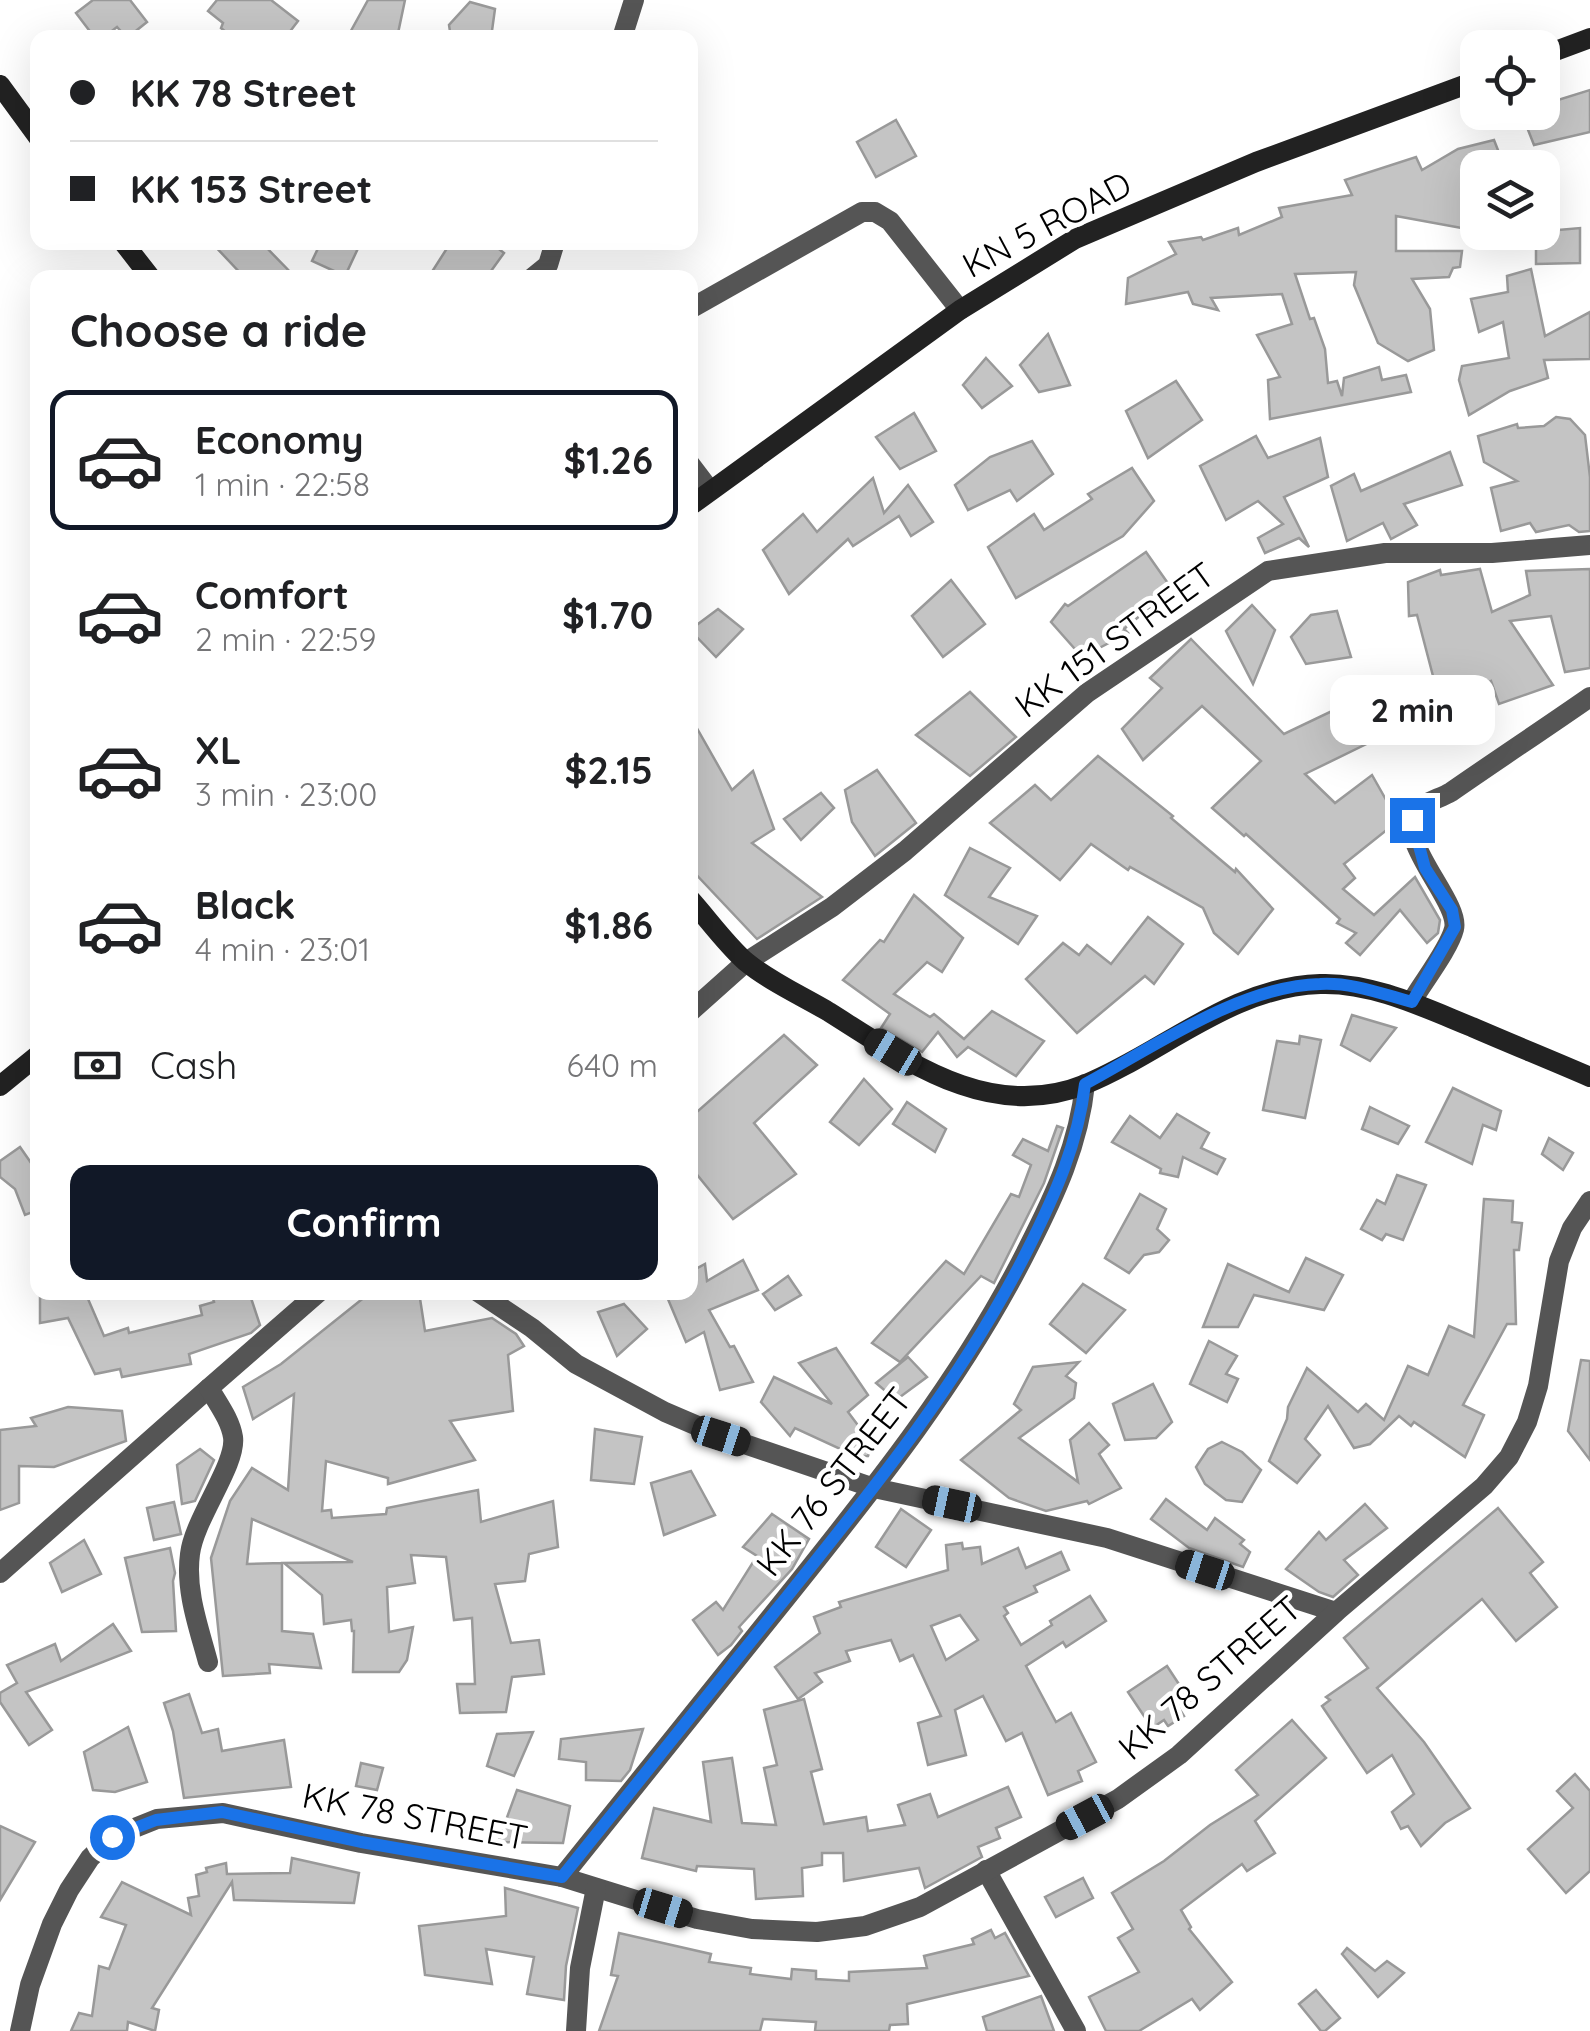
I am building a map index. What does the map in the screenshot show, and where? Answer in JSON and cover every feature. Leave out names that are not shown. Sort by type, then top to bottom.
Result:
[{"type":"main road","points":[[1560,49],[1590,38]]},
{"type":"main road","points":[[0,85],[30,126]]},
{"type":"main road","name":"KN 5 ROAD","points":[[698,499],[960,310],[1075,239],[1256,162],[1460,87]]},
{"type":"main road","points":[[129,250],[145,270]]},
{"type":"main road","points":[[698,907],[746,962],[917,1066],[964,1088],[1008,1098],[1034,1098],[1085,1084],[1247,1000],[1321,984],[1348,986],[1412,1002],[1590,1077]]},
{"type":"main road","points":[[0,1086],[30,1061]]},
{"type":"street","points":[[625,30],[634,0]]},
{"type":"street","points":[[698,305],[862,212],[875,212],[890,221],[960,310]]},
{"type":"street","points":[[698,475],[709,489]]},
{"type":"street","name":"KK 151 STREET","points":[[698,1005],[746,962],[832,907],[905,850],[1087,693],[1268,570],[1386,553],[1492,553],[1590,546]]},
{"type":"street","points":[[1412,1002],[1455,927],[1452,910],[1425,868],[1415,838],[1412,820],[1418,809],[1444,796],[1590,697]]},
{"type":"street","name":"KK 76 STREET","points":[[562,1877],[874,1488],[937,1403],[999,1306],[1072,1152],[1085,1084]]},
{"type":"street","name":"KK 78 STREET","points":[[20,2031],[30,1985],[52,1924],[90,1858],[112,1837],[156,1820],[222,1812],[361,1842],[562,1877],[696,1918],[752,1929],[817,1932],[866,1926],[920,1907],[1118,1799],[1178,1755],[1336,1612],[1484,1486],[1509,1457],[1527,1422],[1538,1386],[1559,1261],[1572,1228],[1590,1200]]},
{"type":"street","points":[[0,1572],[310,1300]]},
{"type":"street","points":[[490,1300],[576,1364],[665,1412],[721,1436],[874,1488],[1107,1538],[1336,1612]]},
{"type":"street","points":[[208,1662],[190,1590],[190,1552],[200,1516],[230,1458],[234,1441],[228,1421],[209,1388]]},
{"type":"street","points":[[986,1870],[1076,2031]]},
{"type":"street","points":[[576,2031],[580,1968],[596,1888]]},
{"type":"building","points":[[93,0],[130,0],[147,22],[137,30],[89,30],[76,13]]},
{"type":"building","points":[[217,0],[271,0],[298,21],[291,30],[223,30],[223,23],[208,11]]},
{"type":"building","points":[[368,0],[405,0],[399,30],[351,30]]},
{"type":"building","points":[[470,2],[495,9],[492,30],[450,30],[449,25]]},
{"type":"building","points":[[1590,90],[1590,132],[1534,145],[1528,130],[1560,130],[1560,99]]},
{"type":"building","points":[[896,120],[916,156],[876,177],[857,142]]},
{"type":"building","points":[[1494,140],[1498,150],[1460,150],[1460,228],[1396,216],[1396,251],[1462,251],[1460,267],[1453,268],[1449,277],[1412,279],[1430,309],[1434,350],[1408,361],[1378,343],[1354,285],[1356,272],[1295,274],[1325,349],[1328,383],[1337,381],[1342,396],[1344,378],[1379,367],[1382,380],[1406,375],[1411,392],[1270,419],[1268,380],[1280,377],[1257,335],[1292,324],[1282,294],[1211,298],[1218,310],[1193,304],[1188,292],[1126,304],[1128,278],[1176,254],[1169,242],[1201,237],[1203,240],[1238,228],[1239,235],[1282,217],[1279,208],[1352,195],[1345,180],[1416,157],[1422,170],[1458,149]]},
{"type":"building","points":[[1580,228],[1580,263],[1536,264],[1536,250],[1560,250],[1560,230]]},
{"type":"building","points":[[219,250],[269,250],[288,270],[237,270]]},
{"type":"building","points":[[317,250],[357,250],[348,270],[332,270],[312,261]]},
{"type":"building","points":[[446,250],[504,253],[492,270],[433,270]]},
{"type":"building","points":[[1531,269],[1545,336],[1590,312],[1590,359],[1544,360],[1548,378],[1510,391],[1469,415],[1459,380],[1462,366],[1509,358],[1503,322],[1479,332],[1471,299],[1508,292],[1507,276]]},
{"type":"building","points":[[1048,334],[1070,385],[1039,392],[1020,365]]},
{"type":"building","points":[[986,358],[1012,386],[982,408],[963,385]]},
{"type":"building","points":[[1176,381],[1202,420],[1148,458],[1126,411]]},
{"type":"building","points":[[914,413],[936,451],[900,469],[876,437]]},
{"type":"building","points":[[1556,417],[1570,419],[1585,435],[1590,531],[1579,532],[1569,525],[1536,532],[1530,523],[1501,531],[1491,488],[1517,481],[1484,462],[1478,436],[1517,424],[1518,428],[1544,426]]},
{"type":"building","points":[[1256,436],[1268,458],[1320,438],[1328,477],[1284,497],[1309,547],[1299,538],[1265,553],[1258,538],[1283,524],[1258,501],[1226,520],[1200,466]]},
{"type":"building","points":[[1032,441],[1053,474],[1017,501],[1010,490],[968,510],[955,485],[990,457]]},
{"type":"building","points":[[1450,452],[1462,485],[1404,504],[1417,525],[1391,539],[1383,523],[1347,541],[1331,486],[1354,474],[1361,491]]},
{"type":"building","points":[[1132,468],[1154,501],[1123,536],[1016,598],[988,547],[1034,514],[1044,530],[1092,499],[1088,494]]},
{"type":"building","points":[[873,478],[884,513],[908,485],[933,522],[911,536],[899,516],[853,546],[848,539],[789,594],[763,550],[803,514],[817,532]]},
{"type":"building","points":[[1146,552],[1172,589],[1124,629],[1128,633],[1082,657],[1051,622],[1065,604],[1068,606]]},
{"type":"building","points":[[1480,569],[1492,612],[1530,595],[1526,571],[1590,569],[1590,668],[1565,672],[1551,616],[1510,621],[1553,685],[1499,704],[1491,681],[1425,711],[1413,684],[1433,676],[1417,615],[1409,616],[1408,582],[1440,570],[1441,575]]},
{"type":"building","points":[[951,580],[985,624],[943,657],[912,616]]},
{"type":"building","points":[[1252,605],[1275,630],[1253,684],[1226,631]]},
{"type":"building","points":[[718,609],[743,629],[716,657],[698,638],[698,624]]},
{"type":"building","points":[[1337,611],[1351,657],[1306,664],[1291,637],[1311,615]]},
{"type":"building","points":[[1191,639],[1284,734],[1374,691],[1393,731],[1305,774],[1335,803],[1372,775],[1398,821],[1344,864],[1355,878],[1343,889],[1374,915],[1415,877],[1440,920],[1438,933],[1427,943],[1400,910],[1360,955],[1346,943],[1356,933],[1337,923],[1340,919],[1212,808],[1261,761],[1202,706],[1143,760],[1122,729],[1162,688],[1150,678]]},
{"type":"building","points":[[970,692],[1016,737],[970,776],[916,735]]},
{"type":"building","points":[[698,730],[732,790],[753,771],[774,829],[752,843],[822,897],[757,939],[698,876]]},
{"type":"building","points":[[1098,756],[1235,872],[1236,869],[1273,909],[1238,954],[1214,933],[1203,908],[1130,867],[1128,870],[1091,844],[1060,880],[990,823],[1035,785],[1051,800]]},
{"type":"building","points":[[877,770],[916,823],[875,856],[852,822],[845,790]]},
{"type":"building","points":[[821,793],[834,808],[801,840],[784,819]]},
{"type":"building","points":[[970,848],[1010,868],[989,897],[1037,916],[1018,944],[945,895]]},
{"type":"building","points":[[914,895],[963,938],[942,972],[927,962],[894,994],[930,1017],[934,1014],[964,1039],[992,1011],[1044,1041],[1016,1076],[968,1047],[957,1057],[938,1032],[922,1052],[881,1028],[890,1014],[843,980],[880,940],[884,942]]},
{"type":"building","points":[[1148,917],[1183,944],[1154,984],[1145,976],[1077,1033],[1026,979],[1063,943],[1079,955],[1087,945],[1111,964]]},
{"type":"building","points":[[1352,1015],[1396,1028],[1370,1061],[1341,1045]]},
{"type":"building","points":[[784,1035],[817,1065],[754,1123],[796,1174],[733,1219],[698,1176],[698,1111]]},
{"type":"building","points":[[1300,1036],[1321,1040],[1305,1118],[1263,1110],[1277,1041],[1299,1044]]},
{"type":"building","points":[[864,1079],[892,1109],[859,1145],[830,1122]]},
{"type":"building","points":[[1453,1088],[1501,1111],[1496,1130],[1483,1125],[1472,1164],[1426,1142]]},
{"type":"building","points":[[907,1102],[946,1129],[935,1152],[893,1124]]},
{"type":"building","points":[[1370,1107],[1409,1126],[1398,1144],[1362,1129]]},
{"type":"building","points":[[1177,1114],[1209,1133],[1201,1148],[1225,1159],[1217,1174],[1183,1157],[1178,1177],[1160,1173],[1161,1169],[1112,1142],[1130,1116],[1160,1138]]},
{"type":"building","points":[[1057,1126],[1063,1128],[1044,1183],[994,1283],[981,1276],[900,1362],[872,1343],[946,1261],[964,1274],[1011,1194],[1019,1197],[1031,1165],[1013,1155],[1023,1139],[1048,1151]]},
{"type":"building","points":[[1549,1138],[1573,1153],[1563,1170],[1542,1154]]},
{"type":"building","points":[[20,1147],[30,1161],[30,1213],[25,1215],[15,1189],[0,1177],[0,1161]]},
{"type":"building","points":[[1397,1175],[1426,1185],[1403,1240],[1386,1234],[1382,1240],[1361,1229],[1377,1200],[1385,1204]]},
{"type":"building","points":[[1140,1194],[1166,1209],[1157,1229],[1169,1240],[1159,1252],[1144,1255],[1129,1273],[1105,1258]]},
{"type":"building","points":[[1484,1199],[1513,1201],[1512,1222],[1522,1223],[1519,1250],[1514,1250],[1516,1324],[1507,1324],[1463,1405],[1484,1415],[1465,1457],[1399,1416],[1370,1444],[1354,1448],[1328,1406],[1305,1439],[1320,1455],[1297,1483],[1269,1461],[1307,1368],[1358,1412],[1366,1404],[1384,1420],[1408,1366],[1428,1375],[1449,1326],[1474,1337]]},
{"type":"building","points":[[1306,1258],[1343,1275],[1324,1310],[1254,1295],[1238,1327],[1203,1327],[1228,1264],[1289,1292]]},
{"type":"building","points":[[743,1260],[758,1290],[709,1310],[753,1382],[720,1390],[704,1332],[686,1342],[668,1300],[698,1300],[698,1268],[705,1264],[707,1281]]},
{"type":"building","points":[[788,1276],[801,1295],[775,1310],[763,1294]]},
{"type":"building","points":[[1083,1284],[1125,1310],[1086,1353],[1050,1324]]},
{"type":"building","points":[[40,1300],[88,1300],[104,1336],[202,1315],[200,1306],[213,1300],[252,1300],[260,1325],[251,1333],[189,1354],[191,1364],[122,1377],[120,1369],[95,1374],[68,1318],[40,1323]]},
{"type":"building","points":[[361,1300],[420,1300],[425,1331],[492,1318],[516,1334],[524,1346],[508,1355],[513,1411],[450,1421],[475,1460],[388,1484],[388,1478],[326,1461],[322,1511],[331,1510],[332,1518],[386,1514],[387,1508],[478,1490],[481,1522],[553,1501],[558,1547],[529,1554],[525,1581],[495,1584],[511,1643],[539,1640],[544,1674],[512,1677],[506,1712],[460,1713],[457,1684],[475,1684],[472,1618],[454,1620],[446,1557],[411,1555],[415,1583],[387,1587],[389,1632],[413,1627],[407,1660],[399,1672],[353,1672],[351,1620],[324,1624],[322,1595],[284,1563],[353,1562],[252,1519],[247,1564],[282,1563],[282,1631],[313,1634],[321,1668],[269,1664],[270,1673],[223,1676],[211,1558],[230,1501],[252,1468],[288,1490],[294,1394],[253,1419],[243,1387],[281,1364]]},
{"type":"building","points":[[624,1304],[647,1329],[617,1356],[598,1312]]},
{"type":"building","points":[[1209,1341],[1237,1356],[1226,1374],[1238,1379],[1227,1402],[1190,1384]]},
{"type":"building","points":[[836,1348],[868,1395],[848,1412],[872,1444],[868,1456],[851,1457],[795,1428],[790,1436],[761,1402],[774,1377],[832,1404],[799,1363]]},
{"type":"building","points":[[908,1357],[927,1377],[896,1400],[876,1383]]},
{"type":"building","points":[[1581,1360],[1590,1361],[1590,1460],[1568,1431]]},
{"type":"building","points":[[1079,1362],[1066,1376],[1076,1383],[1074,1398],[1019,1438],[1078,1482],[1070,1440],[1089,1423],[1109,1445],[1099,1454],[1121,1488],[1089,1504],[1087,1501],[1046,1511],[1009,1498],[961,1460],[1021,1410],[1014,1404],[1033,1367]]},
{"type":"building","points":[[1153,1384],[1172,1422],[1156,1438],[1125,1440],[1113,1404]]},
{"type":"building","points":[[68,1407],[122,1411],[126,1441],[54,1467],[19,1466],[19,1503],[0,1510],[0,1430],[36,1426],[31,1418]]},
{"type":"building","points":[[595,1429],[642,1437],[634,1484],[591,1480]]},
{"type":"building","points":[[1222,1442],[1242,1452],[1261,1470],[1242,1502],[1226,1500],[1205,1484],[1196,1467],[1208,1449]]},
{"type":"building","points":[[200,1449],[214,1460],[195,1501],[182,1504],[177,1465]]},
{"type":"building","points":[[691,1471],[715,1515],[664,1535],[651,1483]]},
{"type":"building","points":[[1166,1499],[1207,1530],[1215,1518],[1244,1540],[1240,1544],[1250,1552],[1243,1567],[1189,1548],[1151,1519]]},
{"type":"building","points":[[174,1502],[181,1534],[154,1540],[147,1508]]},
{"type":"building","points":[[1365,1504],[1387,1528],[1344,1560],[1358,1575],[1333,1597],[1286,1569],[1319,1532],[1326,1540]]},
{"type":"building","points":[[1498,1508],[1543,1562],[1530,1573],[1557,1607],[1516,1641],[1482,1599],[1377,1688],[1424,1742],[1470,1808],[1445,1823],[1421,1846],[1408,1826],[1401,1829],[1392,1812],[1414,1794],[1392,1755],[1367,1773],[1322,1706],[1330,1700],[1326,1697],[1368,1668],[1344,1638]]},
{"type":"building","points":[[901,1509],[931,1530],[906,1567],[876,1547]]},
{"type":"building","points":[[772,1514],[809,1539],[792,1569],[739,1627],[742,1631],[731,1645],[718,1655],[693,1620],[716,1602],[723,1610],[757,1556],[743,1547]]},
{"type":"building","points":[[84,1540],[101,1574],[62,1592],[50,1563]]},
{"type":"building","points":[[946,1545],[980,1547],[982,1564],[1018,1548],[1026,1568],[1061,1552],[1069,1570],[1034,1586],[1037,1592],[1004,1607],[1008,1613],[1004,1616],[1021,1645],[1090,1596],[1106,1621],[1066,1647],[1063,1642],[1026,1666],[1056,1722],[1071,1713],[1096,1762],[1078,1771],[1082,1781],[1048,1795],[1022,1733],[1006,1741],[983,1696],[955,1710],[966,1755],[928,1765],[918,1723],[941,1716],[913,1655],[900,1661],[891,1640],[846,1651],[850,1661],[815,1673],[822,1682],[798,1699],[775,1667],[820,1633],[814,1617],[841,1607],[839,1602],[948,1570]],"holes":[[[960,1615],[978,1640],[946,1660],[931,1626]]]},
{"type":"building","points":[[170,1548],[175,1573],[176,1631],[142,1632],[125,1558]]},
{"type":"building","points":[[113,1624],[131,1651],[26,1692],[52,1730],[29,1745],[0,1702],[0,1693],[17,1683],[7,1665],[55,1644],[61,1661]]},
{"type":"building","points":[[1167,1666],[1190,1701],[1179,1708],[1184,1716],[1168,1726],[1164,1720],[1152,1728],[1128,1692]]},
{"type":"building","points":[[189,1694],[202,1733],[218,1729],[222,1751],[284,1740],[291,1787],[184,1798],[173,1731],[164,1703]]},
{"type":"building","points":[[804,1699],[822,1769],[811,1772],[824,1824],[866,1817],[868,1831],[905,1825],[898,1805],[930,1794],[938,1817],[1008,1787],[1021,1817],[996,1828],[1000,1838],[978,1847],[982,1857],[925,1888],[919,1868],[844,1881],[843,1853],[822,1853],[822,1865],[802,1868],[803,1896],[756,1899],[754,1869],[697,1866],[696,1871],[642,1858],[654,1808],[711,1822],[703,1762],[732,1758],[742,1823],[776,1825],[764,1768],[777,1765],[764,1710]]},
{"type":"building","points":[[1292,1720],[1326,1758],[1255,1821],[1275,1853],[1247,1871],[1242,1864],[1181,1910],[1189,1929],[1232,1982],[1200,2010],[1192,1999],[1139,2031],[1106,2031],[1089,1997],[1139,1972],[1118,1938],[1133,1929],[1112,1893],[1258,1795],[1236,1770]]},
{"type":"building","points":[[128,1727],[147,1782],[115,1792],[93,1790],[84,1752]]},
{"type":"building","points":[[643,1729],[630,1770],[621,1781],[586,1780],[586,1762],[559,1759],[561,1739]]},
{"type":"building","points":[[533,1732],[514,1776],[487,1766],[497,1734]]},
{"type":"building","points":[[361,1763],[383,1768],[377,1790],[356,1786]]},
{"type":"building","points":[[1575,1774],[1590,1791],[1590,1871],[1566,1893],[1528,1849],[1573,1808],[1557,1791]]},
{"type":"building","points":[[517,1790],[570,1806],[563,1843],[498,1842]]},
{"type":"building","points":[[0,1826],[35,1842],[0,1900]]},
{"type":"building","points":[[292,1858],[359,1873],[354,1903],[234,1900],[232,1882],[152,2008],[159,2010],[155,2031],[128,2022],[127,2031],[71,2031],[79,2013],[92,2016],[99,1966],[109,1969],[126,1925],[101,1917],[122,1882],[191,1915],[188,1898],[199,1896],[196,1875],[207,1872],[206,1868],[226,1863],[227,1874],[290,1873]]},
{"type":"building","points":[[1083,1878],[1093,1898],[1056,1917],[1045,1897]]},
{"type":"building","points":[[505,1888],[578,1908],[566,1966],[564,2000],[527,1994],[534,1957],[486,1949],[492,1984],[425,1975],[419,1926],[506,1916]]},
{"type":"building","points":[[991,1930],[995,1938],[1005,1933],[1029,1976],[907,2004],[908,2024],[890,2025],[889,2031],[815,2031],[816,2022],[763,2019],[760,2031],[599,2031],[618,1976],[611,1975],[619,1933],[711,1954],[709,1962],[751,1968],[750,1974],[791,1979],[792,1969],[816,1971],[816,1979],[849,1981],[849,1972],[927,1968],[924,1956],[974,1944],[972,1939]]},
{"type":"building","points":[[1347,1948],[1375,1971],[1387,1961],[1404,1973],[1378,1997],[1342,1954]]},
{"type":"building","points":[[1316,1990],[1340,2018],[1325,2031],[1299,2004]]},
{"type":"building","points":[[1041,1996],[1054,2031],[987,2031],[983,2017]]},
{"type":"route","points":[[112,1837],[156,1820],[222,1812],[361,1842],[562,1877],[874,1488],[937,1403],[999,1306],[1040,1226],[1072,1152],[1085,1084],[1200,1022],[1247,1000],[1290,988],[1348,986],[1412,1002],[1455,927],[1452,910],[1425,868],[1412,820]]}]
